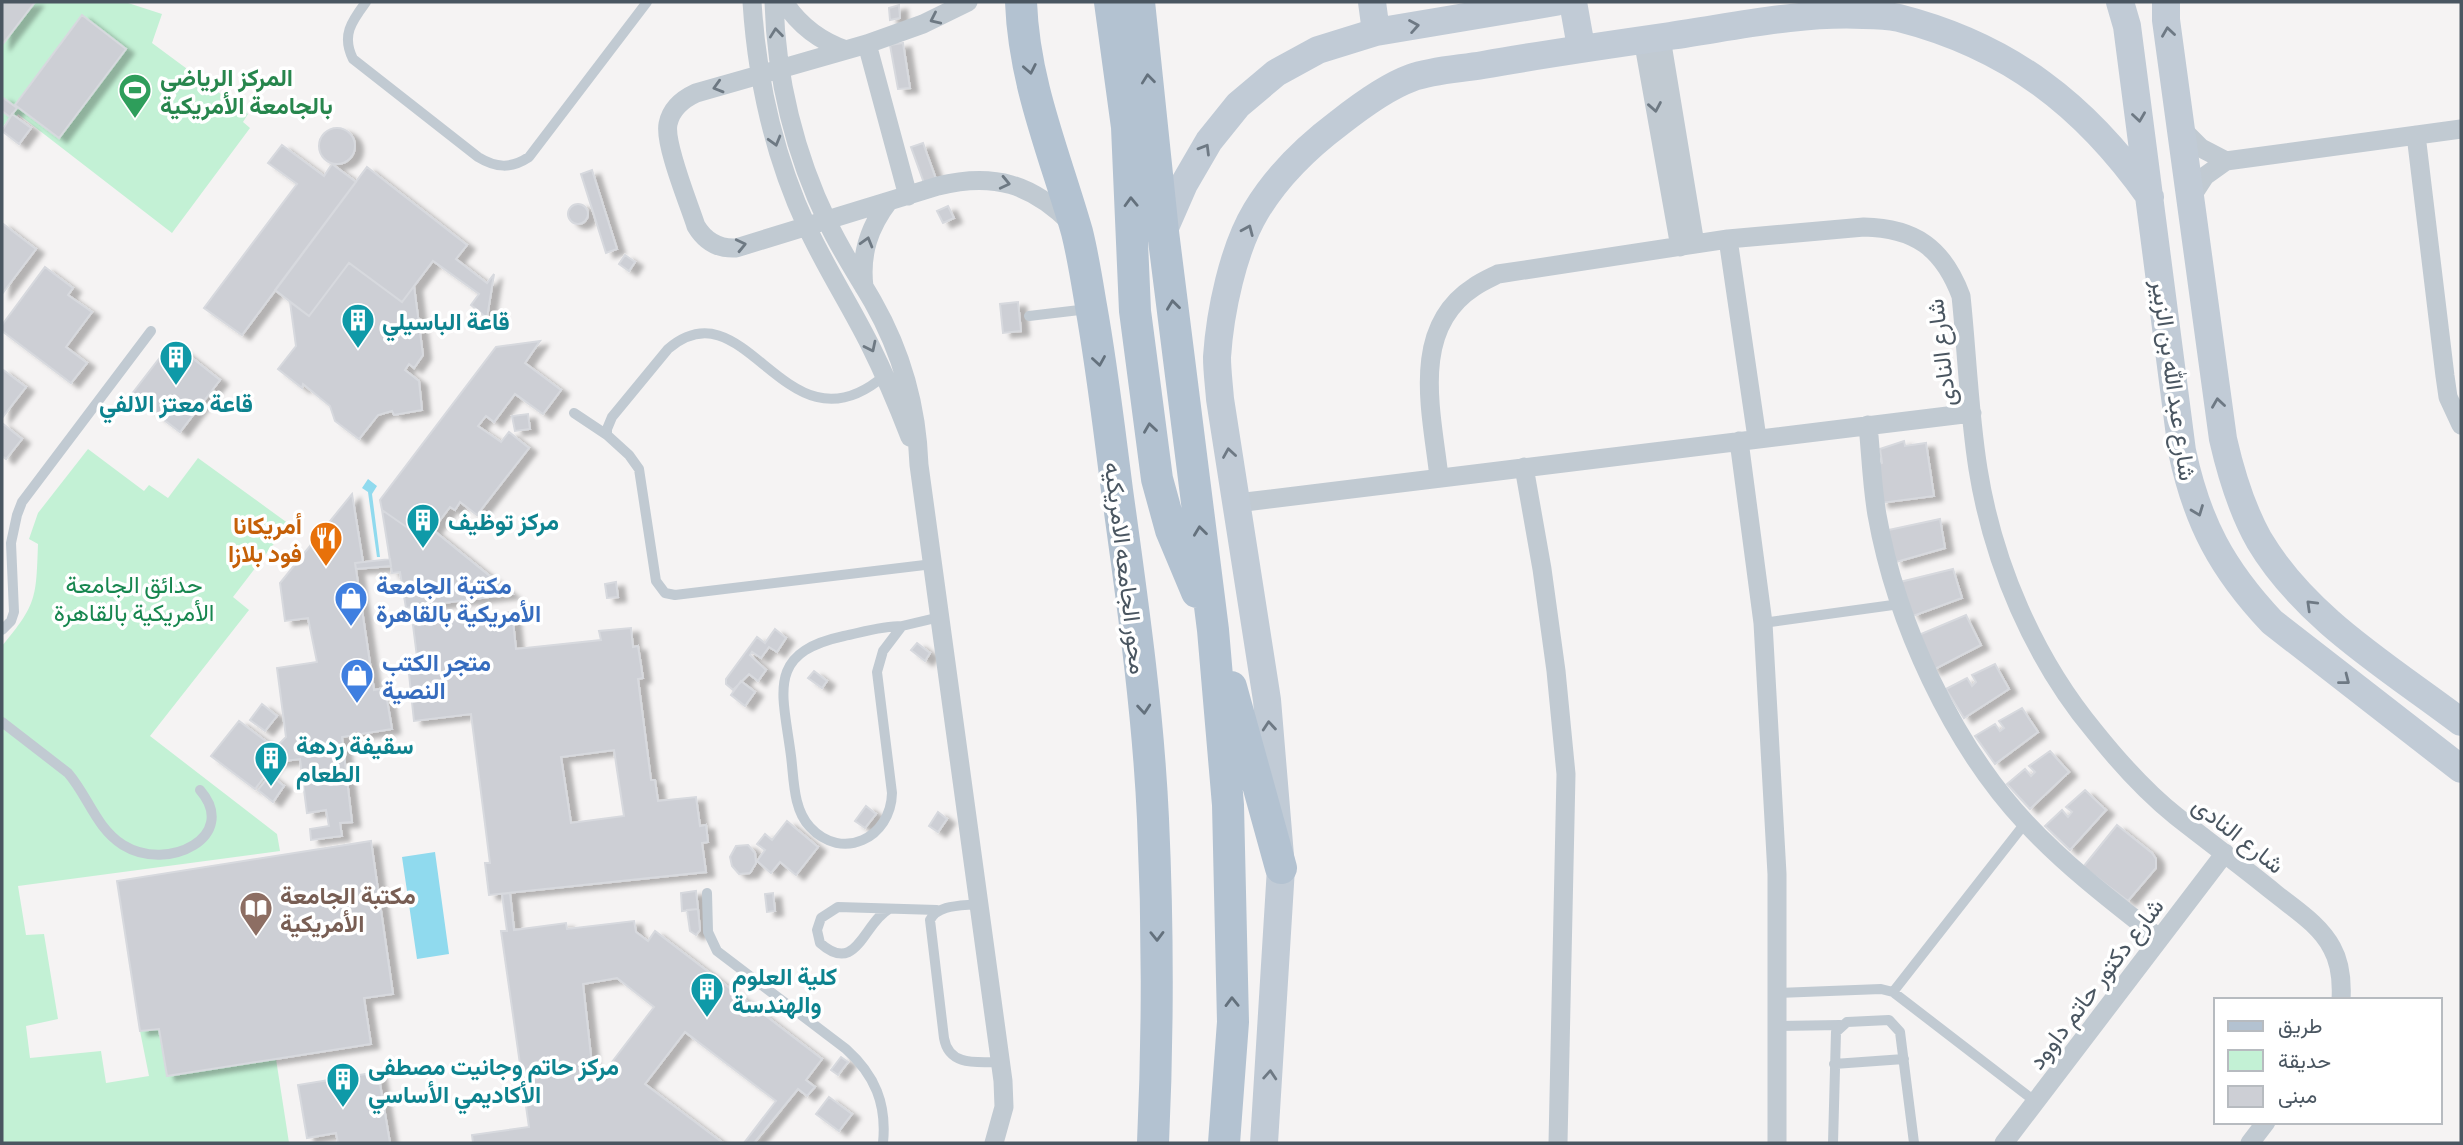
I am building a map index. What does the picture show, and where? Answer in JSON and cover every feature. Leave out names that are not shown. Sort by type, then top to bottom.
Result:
[{"type":"main road","name":"محور الجامعه الامريكيه","points":[[1021,2],[1035,100],[1076,228],[1092,309],[1144,701],[1153,816],[1157,1002],[1153,1143]]},
{"type":"main road","points":[[1110,2],[1127,127],[1135,311],[1157,479],[1171,530],[1213,630],[1249,748],[1281,868]]},
{"type":"main road","points":[[1139,2],[1213,630],[1228,805],[1233,1022],[1224,1143]]},
{"type":"street","points":[[752,2],[760,75],[780,156],[807,226],[884,376],[919,465]]},
{"type":"street","points":[[774,2],[780,69],[798,146],[826,220],[884,322],[903,368],[915,416],[919,465],[1000,1062],[1004,1107],[995,1143]]},
{"type":"street","points":[[784,2],[805,27],[824,41],[846,50]]},
{"type":"street","points":[[968,2],[923,24],[867,44],[696,93],[676,107],[667,133],[696,226],[713,244],[736,248],[956,182],[973,180],[1006,183],[1022,188],[1044,200],[1076,228]]},
{"type":"street","points":[[1371,2],[1376,32]]},
{"type":"street","points":[[1164,232],[1184,184],[1209,141],[1238,105],[1276,74],[1318,50],[1376,32],[1555,2]]},
{"type":"street","points":[[1573,2],[1581,47]]},
{"type":"street","name":"شارع عبد الله بن الزبير","points":[[2120,2],[2127,26],[2134,73],[2182,451],[2190,490],[2204,526],[2237,583],[2272,622],[2461,769]]},
{"type":"street","name":"شارع عبد الله بن الزبير","points":[[2166,2],[2166,20],[2223,439],[2243,506],[2271,558],[2300,595],[2326,620],[2461,722]]},
{"type":"street","points":[[1264,1143],[1281,868],[1267,700],[1220,399],[1217,357],[1236,259],[1256,212],[1290,165],[1359,107],[1411,78],[1581,47],[1840,8],[1894,16],[1933,27],[2006,60],[2040,81],[2072,106],[2127,164],[2150,197]]},
{"type":"street","points":[[1652,38],[1688,245]]},
{"type":"street","points":[[867,44],[898,199]]},
{"type":"street","points":[[2134,73],[2173,70]]},
{"type":"street","points":[[2181,128],[2201,148],[2226,161]]},
{"type":"street","points":[[2190,199],[2205,176],[2226,161],[2461,129]]},
{"type":"street","points":[[2416,135],[2448,397],[2461,425]]},
{"type":"street","points":[[864,288],[862,272],[866,242],[876,220],[898,199]]},
{"type":"street","name":"شارع النادى","points":[[1439,477],[1428,380],[1430,353],[1438,327],[1453,304],[1474,287],[1498,274],[1728,239],[1864,227],[1886,227],[1925,243],[1942,258],[1961,296],[1979,470],[1991,526],[2008,581],[2032,634],[2060,684],[2093,731],[2131,774],[2173,814],[2314,924],[2333,949],[2342,980],[2341,998]]},
{"type":"street","points":[[1728,239],[1763,623],[1777,874],[1777,1143]]},
{"type":"street","points":[[1237,503],[1972,413]]},
{"type":"street","points":[[1868,425],[1877,516],[1900,604],[1934,686],[1965,741],[1993,783],[2025,822],[2086,880],[2159,938]]},
{"type":"street","points":[[1524,467],[1549,620],[1566,774],[1558,1143]]},
{"type":"street","points":[[2394,718],[2416,688]]},
{"type":"street","name":"شارع دكتور حاتم داوود","points":[[2004,1143],[2225,853]]},
{"type":"street","points":[[2250,1143],[2264,1124]]},
{"type":"lane","points":[[366,2],[347,32],[349,51],[353,59],[478,157],[498,166],[520,163],[529,158],[647,2]]},
{"type":"lane","points":[[1028,316],[1092,309]]},
{"type":"lane","points":[[2,630],[15,612],[11,543],[22,502],[151,331]]},
{"type":"lane","points":[[607,435],[612,417],[668,349],[677,342],[700,334],[712,334],[734,342],[786,384],[814,397],[834,399],[854,395],[871,387],[884,376]]},
{"type":"lane","points":[[574,413],[607,435],[629,455],[639,469],[656,581],[665,593],[675,595],[933,564]]},
{"type":"lane","points":[[1763,623],[1900,604]]},
{"type":"lane","points":[[902,626],[883,651],[877,672],[892,793],[890,812],[886,821],[872,835],[854,843],[835,842],[817,834],[804,820],[798,806],[784,699],[785,677],[796,657],[814,644],[940,617]]},
{"type":"lane","points":[[2,722],[68,773],[106,830],[121,844],[141,853],[178,853],[197,844],[204,836],[211,819],[209,802],[200,790]]},
{"type":"lane","points":[[1893,992],[2025,822]]},
{"type":"lane","points":[[707,893],[708,932],[717,951],[846,1049],[870,1076],[879,1093],[883,1111],[883,1143]]},
{"type":"lane","points":[[889,909],[873,922],[863,940],[853,950],[832,951],[820,943],[818,924],[832,909],[848,907],[937,910],[978,904]]},
{"type":"lane","points":[[937,910],[929,926],[946,1046],[955,1058],[962,1061],[1000,1062]]},
{"type":"lane","points":[[1777,993],[1881,989],[1893,992],[2036,1102]]},
{"type":"lane","points":[[1833,1143],[1836,1032],[1847,1022],[1889,1020],[1900,1032],[1914,1143]]},
{"type":"lane","points":[[1777,1026],[1840,1026]]},
{"type":"lane","points":[[1834,1064],[1903,1059]]},
{"type":"green space","name":"المركز الرياضي بالجامعة الأمريكية","points":[[2,2],[125,2],[162,14],[152,43],[248,114],[243,122],[250,128],[172,233],[18,114],[16,117],[12,114],[2,128]]},
{"type":"green space","name":"حدائق الجامعة الأمريكية بالقاهرة","points":[[88,449],[144,491],[149,485],[168,498],[198,458],[289,524],[233,597],[249,610],[150,736],[277,834],[280,851],[18,886],[26,935],[44,934],[58,1019],[26,1026],[30,1058],[101,1051],[106,1083],[149,1076],[140,1031],[159,1029],[167,1076],[276,1059],[289,1143],[2,1143],[2,646],[28,610],[35,589],[38,544],[29,539],[38,513]]},
{"type":"water","points":[[368,479],[377,486],[372,494],[380,557],[377,557],[368,492],[362,488]]},
{"type":"water","points":[[435,852],[449,954],[417,959],[402,857]]},
{"type":"building","points":[[2,2],[35,2],[2,45]]},
{"type":"building","points":[[899,5],[900,18],[890,20],[889,8]]},
{"type":"building","points":[[82,15],[126,49],[59,138],[15,105]]},
{"type":"building","points":[[903,43],[910,88],[898,89],[890,45]]},
{"type":"building","points":[[2,97],[17,108],[10,117],[2,111]]},
{"type":"building","points":[[12,114],[31,128],[19,144],[2,131]]},
{"type":"building","points":[[337,128],[350,133],[355,146],[350,159],[337,164],[324,159],[319,146],[324,133]]},
{"type":"building","points":[[923,143],[936,179],[924,183],[911,147]]},
{"type":"building","points":[[282,145],[324,176],[332,164],[356,182],[242,335],[204,308],[297,184],[268,163]]},
{"type":"building","points":[[367,167],[467,245],[456,259],[487,283],[494,274],[487,318],[471,305],[479,294],[433,261],[402,302],[349,263],[309,316],[275,290]]},
{"type":"building","points":[[592,170],[617,249],[606,253],[581,174]]},
{"type":"building","points":[[578,204],[585,207],[588,214],[585,221],[578,224],[571,221],[568,214],[571,207]]},
{"type":"building","points":[[948,206],[954,218],[943,223],[937,211]]},
{"type":"building","points":[[2,223],[36,249],[2,294]]},
{"type":"building","points":[[625,255],[635,262],[629,271],[619,264]]},
{"type":"building","name":"قاعة الباسيلي","points":[[349,263],[402,302],[414,286],[423,355],[414,368],[409,364],[405,370],[419,381],[422,410],[394,415],[392,411],[378,415],[359,439],[335,421],[330,406],[303,384],[302,388],[278,369],[296,346],[290,302],[309,316]]},
{"type":"building","points":[[45,267],[73,288],[68,295],[92,312],[66,347],[87,363],[71,383],[2,331],[2,325]]},
{"type":"building","points":[[1018,302],[1021,331],[1003,333],[1000,304]]},
{"type":"building","points":[[540,341],[525,363],[561,390],[543,414],[515,394],[494,422],[486,416],[478,426],[501,442],[509,432],[529,448],[477,515],[460,502],[455,510],[450,507],[425,540],[382,510],[380,500],[496,347]]},
{"type":"building","name":"قاعة معتز الالفي","points":[[172,342],[220,380],[180,432],[131,395]]},
{"type":"building","points":[[2,369],[26,387],[2,418]]},
{"type":"building","points":[[528,414],[530,429],[515,431],[512,416]]},
{"type":"building","points":[[2,423],[22,439],[6,459],[2,456]]},
{"type":"building","points":[[1904,441],[1905,446],[1926,443],[1934,496],[1881,503],[1875,466],[1882,463],[1880,449]]},
{"type":"building","points":[[352,494],[363,562],[355,563],[374,690],[385,688],[392,729],[342,737],[352,822],[340,823],[342,836],[311,840],[310,829],[329,826],[326,810],[307,813],[300,759],[276,762],[255,789],[211,756],[239,721],[275,748],[286,737],[277,668],[317,662],[308,618],[285,621],[280,583]]},
{"type":"building","name":"مركز توظيف","points":[[382,510],[425,540],[433,530],[512,594],[406,608],[400,572],[392,573]]},
{"type":"building","points":[[1940,519],[1945,548],[1896,562],[1884,531]]},
{"type":"building","points":[[390,559],[391,566],[356,569],[355,563]]},
{"type":"building","points":[[1953,569],[1962,598],[1913,616],[1896,583]]},
{"type":"building","points":[[616,582],[618,597],[607,598],[605,584]]},
{"type":"building","points":[[512,612],[516,649],[601,640],[599,631],[631,628],[633,647],[638,646],[643,678],[638,679],[651,780],[655,780],[658,801],[696,797],[700,826],[706,825],[708,842],[702,843],[706,872],[489,895],[485,863],[490,863],[471,714],[414,721],[409,674],[419,673],[413,625]],"holes":[[[614,750],[624,816],[571,823],[561,757]]]},
{"type":"building","points":[[1966,615],[1981,645],[1933,670],[1914,637]]},
{"type":"building","points":[[775,629],[786,638],[777,652],[769,647],[761,658],[752,652],[750,655],[766,670],[758,681],[749,674],[733,690],[726,684],[726,679],[757,637],[765,643]]},
{"type":"building","points":[[917,643],[930,653],[925,661],[911,650]]},
{"type":"building","points":[[1995,664],[2009,689],[1964,718],[1946,689],[1967,678],[1972,686],[1976,682],[1972,675]]},
{"type":"building","points":[[814,671],[827,681],[822,688],[808,678]]},
{"type":"building","points":[[741,681],[755,692],[745,706],[731,695]]},
{"type":"building","name":"سقيفة ردهة الطعام","points":[[262,704],[277,716],[265,731],[250,720]]},
{"type":"building","points":[[2022,708],[2038,732],[1995,764],[1975,736],[1995,724],[2000,731],[2004,728],[1999,721]]},
{"type":"building","points":[[2050,751],[2069,772],[2030,809],[2007,784],[2025,769],[2031,776],[2035,772],[2029,766]]},
{"type":"building","name":"سقيفة ردهة الطعام","points":[[270,775],[284,786],[273,802],[258,790]]},
{"type":"building","points":[[2085,790],[2106,810],[2070,850],[2045,826],[2062,810],[2068,817],[2072,812],[2066,807]]},
{"type":"building","points":[[866,806],[876,814],[865,828],[855,821]]},
{"type":"building","points":[[938,812],[947,819],[938,832],[929,826]]},
{"type":"building","points":[[787,821],[818,847],[796,875],[780,862],[771,873],[757,861],[765,850],[757,844],[765,834],[772,840]]},
{"type":"building","points":[[2117,825],[2156,859],[2156,868],[2128,901],[2083,867]]},
{"type":"building","name":"مكتبة الجامعة الأمريكية","points":[[371,841],[393,994],[364,998],[371,1044],[167,1076],[159,1029],[140,1031],[117,881]]},
{"type":"building","points":[[748,845],[755,853],[756,863],[750,873],[739,874],[732,866],[730,857],[736,846]]},
{"type":"building","points":[[696,891],[698,909],[682,911],[681,893]]},
{"type":"building","name":"كلية العلوم والهندسة","points":[[510,893],[514,930],[566,923],[567,929],[634,921],[636,932],[648,941],[655,931],[822,1059],[806,1080],[815,1087],[807,1096],[798,1089],[754,1143],[744,1143],[776,1101],[685,1032],[645,1084],[723,1143],[473,1143],[472,1135],[529,1127],[501,931],[507,931],[502,894]],"holes":[[[617,978],[654,1007],[612,1062],[617,1066],[609,1077],[599,1079],[593,1074],[583,984]]]},
{"type":"building","points":[[773,893],[775,911],[767,912],[765,894]]},
{"type":"building","points":[[698,909],[700,930],[696,935],[690,931],[687,910]]},
{"type":"building","points":[[841,1057],[848,1062],[838,1075],[831,1070]]},
{"type":"building","name":"مركز حاتم وجانيت مصطفى الأكاديمي الأساسي","points":[[378,1072],[390,1143],[338,1143],[336,1133],[307,1138],[298,1085]]},
{"type":"building","points":[[829,1097],[852,1114],[839,1131],[816,1114]]},
{"type":"place","name":"المركز الرياضي بالجامعة الأمريكية","points":[[135,120]]},
{"type":"place","name":"قاعة الباسيلي","points":[[358,350]]},
{"type":"place","name":"قاعة معتز الالفي","points":[[176,387]]},
{"type":"place","name":"مركز توظيف","points":[[423,550]]},
{"type":"place","name":"أمريكانا فود بلازا","points":[[326,568]]},
{"type":"place","name":"مكتبة الجامعة الأمريكية بالقاهرة","points":[[351,628]]},
{"type":"place","name":"متجر الكتب النصية","points":[[357,705]]},
{"type":"place","name":"سقيفة ردهة الطعام","points":[[271,788]]},
{"type":"place","name":"مكتبة الجامعة الأمريكية","points":[[256,938]]},
{"type":"place","name":"كلية العلوم والهندسة","points":[[707,1019]]},
{"type":"place","name":"مركز حاتم وجانيت مصطفى الأكاديمي الأساسي","points":[[343,1109]]}]
